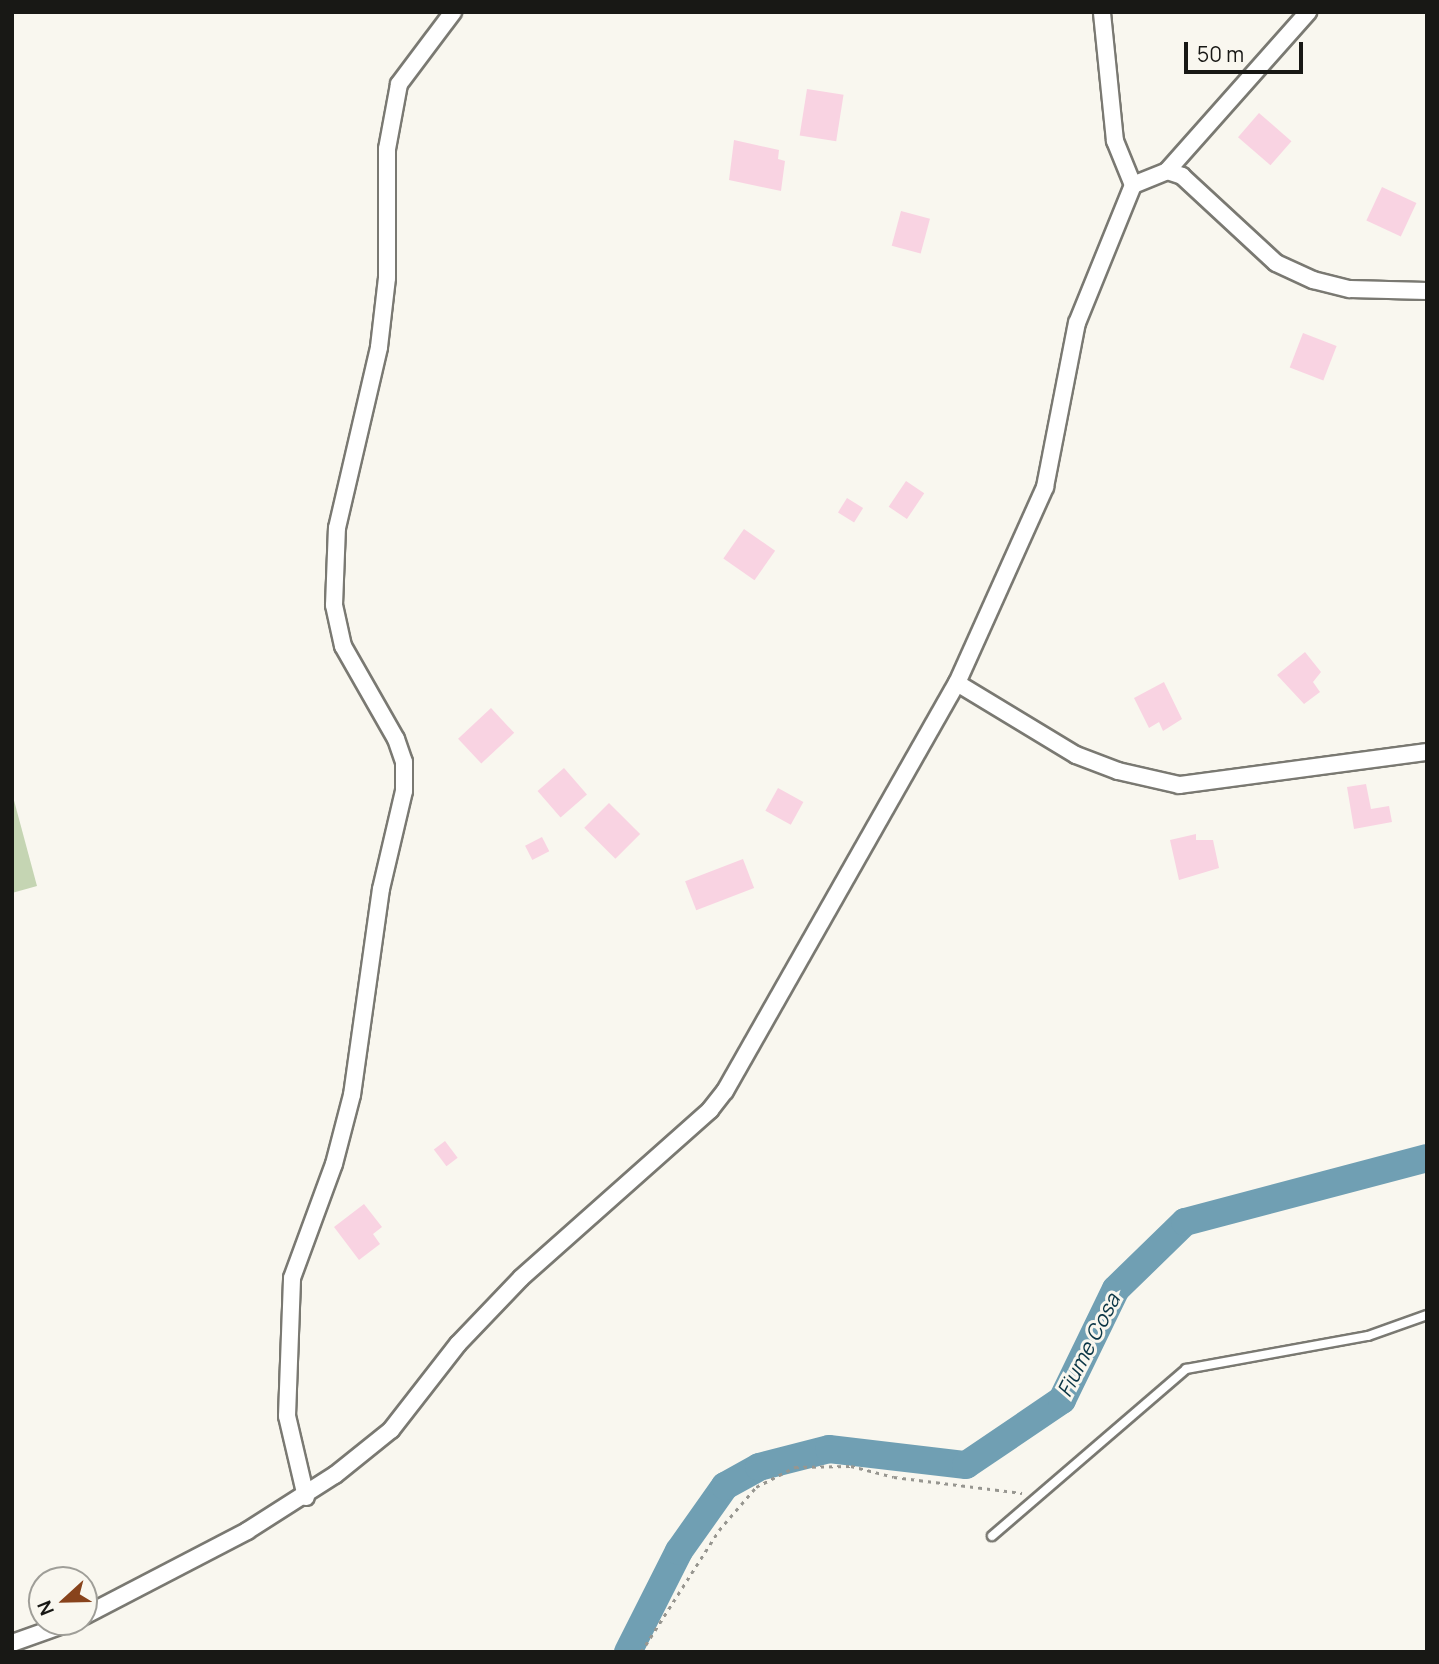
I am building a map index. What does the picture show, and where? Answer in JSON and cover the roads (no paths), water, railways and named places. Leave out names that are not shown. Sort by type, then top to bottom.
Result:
[{"type":"street","points":[[306,1497],[287,1416],[292,1278],[334,1164],[352,1096],[381,889],[404,791],[404,762],[396,739],[343,646],[334,605],[337,528],[379,347],[387,278],[387,149],[399,84],[453,12]]},
{"type":"street","points":[[98,1608],[306,1497],[391,1430],[458,1344],[521,1278],[710,1110],[957,682],[1045,487],[1077,323],[1133,185],[1115,141],[1102,12]]},
{"type":"street","points":[[1133,185],[1167,171],[1308,12]]},
{"type":"street","points":[[1167,171],[1182,176],[1293,273],[1350,289],[1427,291]]},
{"type":"street","points":[[957,682],[1076,755],[1118,771],[1179,785],[1427,752]]},
{"type":"street","points":[[12,1643],[32,1636]]},
{"type":"lane","points":[[992,1536],[1186,1369],[1368,1336],[1427,1315]]},
{"type":"waterway","name":"Fiume Cosa","points":[[628,1652],[679,1551],[725,1486],[759,1467],[829,1449],[966,1465],[1062,1400],[1116,1289],[1185,1222],[1427,1158]]}]
